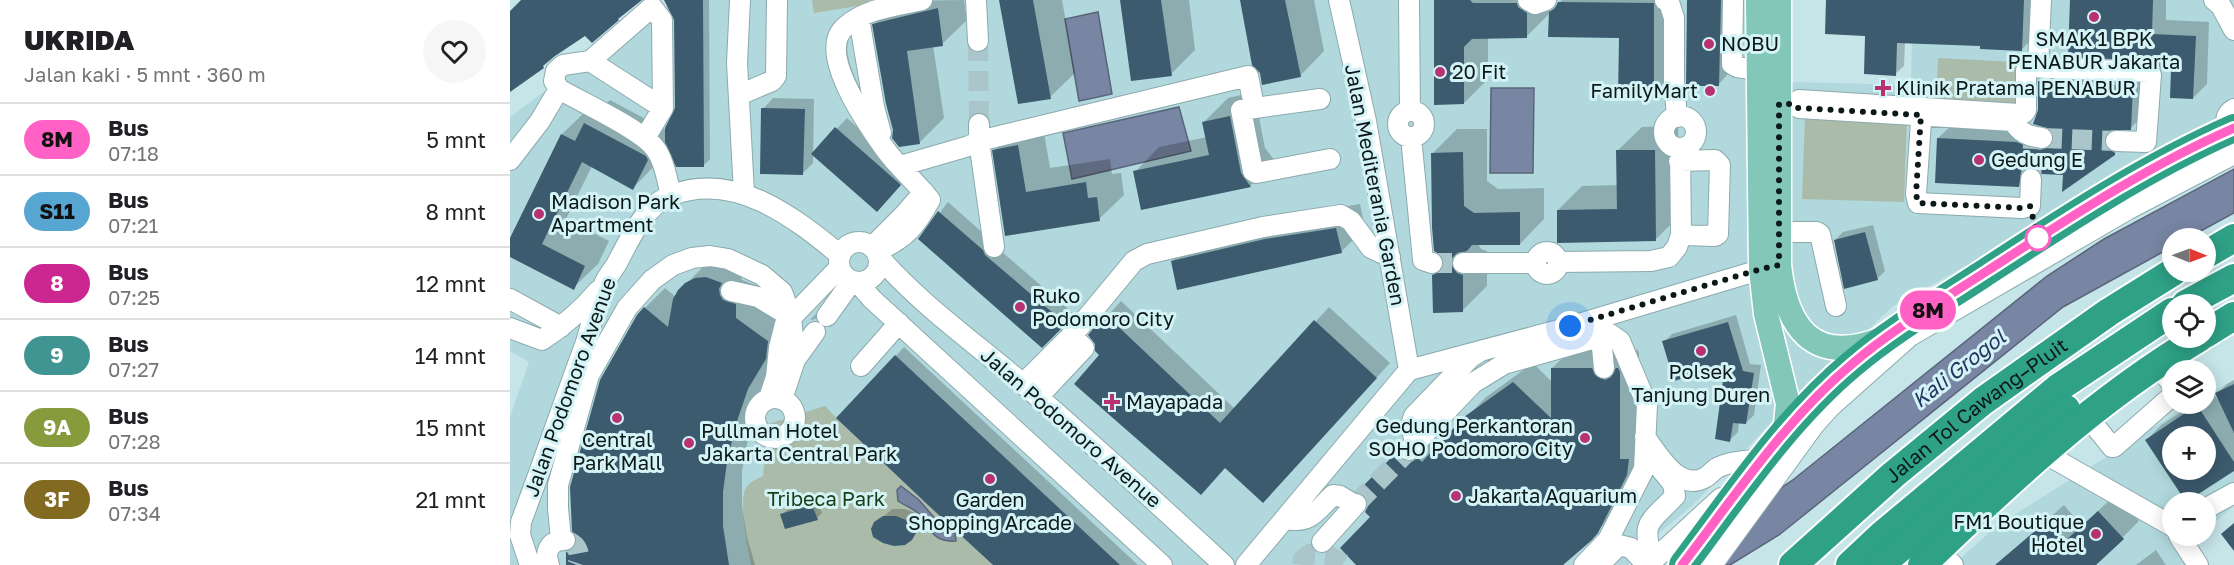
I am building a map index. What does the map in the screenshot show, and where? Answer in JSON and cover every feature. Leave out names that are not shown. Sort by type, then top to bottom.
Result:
[{"type":"highway","points":[[1683,565],[1771,455],[1852,364],[1887,337],[2045,234],[2130,182],[2232,131]]},
{"type":"highway","points":[[2216,249],[2234,238]]},
{"type":"highway","points":[[2204,294],[2234,278]]},
{"type":"highway","name":"Jalan Tol Cawang–Pluit","points":[[1793,565],[1893,475],[1983,401],[2109,312],[2162,279]]},
{"type":"highway","points":[[2216,327],[2234,316]]},
{"type":"highway","name":"Jalan Tol Cawang–Pluit","points":[[1850,565],[1882,535],[2058,388],[2162,319]]},
{"type":"highway","points":[[1937,560],[2044,453],[2087,416],[2159,372],[2187,348]]},
{"type":"highway","points":[[1880,565],[2054,418],[2110,380],[2159,372]]},
{"type":"main road","points":[[1758,0],[1758,70],[1770,267],[1766,314],[1788,410],[1771,455]]},
{"type":"main road","points":[[1779,0],[1787,104],[1779,232],[1770,267],[1790,311],[1805,333],[1818,343],[1833,349],[1849,349],[1887,337]]},
{"type":"street","points":[[740,0],[737,63],[744,193]]},
{"type":"street","points":[[739,95],[772,81],[776,76],[777,0]]},
{"type":"street","points":[[876,252],[903,216],[927,196],[885,150],[845,85],[834,50],[843,28],[869,12],[922,0]]},
{"type":"street","points":[[976,0],[978,41]]},
{"type":"street","name":"Jalan Mediterania Garden","points":[[1339,0],[1366,121],[1410,370]]},
{"type":"street","points":[[1409,0],[1410,111],[1402,115],[1399,126],[1403,134],[1410,137],[1423,260],[1432,263]]},
{"type":"street","points":[[1528,0],[1535,4],[1546,0]]},
{"type":"street","points":[[1665,0],[1669,2],[1674,18],[1674,81],[1677,117],[1669,122],[1665,135],[1680,155],[1715,160],[1720,165],[1718,234],[1715,236],[1681,235]]},
{"type":"street","points":[[1733,0],[1732,64],[1758,70]]},
{"type":"street","points":[[2038,66],[2041,0]]},
{"type":"street","points":[[2214,0],[2222,6],[2234,30]]},
{"type":"street","points":[[645,138],[663,108],[662,20],[652,7],[590,61],[563,65],[556,71],[554,81],[559,89],[645,138],[654,146],[659,154],[671,195]]},
{"type":"street","points":[[859,18],[874,107],[885,150]]},
{"type":"street","points":[[590,61],[663,108]]},
{"type":"street","points":[[1922,111],[2024,113],[2026,110],[2026,69],[2028,67],[2150,73],[2148,138],[2146,142],[2116,141]]},
{"type":"street","points":[[900,166],[969,146],[979,132],[1248,76],[1244,101],[1253,171],[1256,173],[1330,159]]},
{"type":"street","points":[[510,160],[540,121],[559,89]]},
{"type":"street","points":[[1244,101],[1320,99]]},
{"type":"street","points":[[1787,104],[1799,100],[2013,121],[2019,131],[2036,140]]},
{"type":"street","points":[[1922,111],[1916,194],[1918,203],[2022,208],[2030,206],[2031,179]]},
{"type":"street","points":[[1649,563],[1771,455],[1814,425],[1910,336],[2127,210],[2232,131]]},
{"type":"street","points":[[979,132],[994,247]]},
{"type":"street","points":[[1464,263],[1536,263],[1539,270],[1548,274],[1554,271],[1558,262],[1662,260],[1669,257],[1681,235],[1680,155]]},
{"type":"street","name":"Jalan Podomoro Avenue","points":[[530,565],[520,535],[521,522],[586,342],[604,284],[635,230],[652,208],[671,195],[696,190],[720,189],[744,193],[772,206],[810,230],[872,299],[1162,565]]},
{"type":"street","points":[[1030,391],[1071,336],[1134,261],[1141,256],[1263,227],[1341,215],[1351,221],[1371,248],[1390,257]]},
{"type":"street","points":[[1779,232],[1817,232],[1820,234],[1836,306]]},
{"type":"street","points":[[826,316],[847,271],[848,245],[854,242],[867,243],[876,252],[878,270],[875,275],[864,282],[847,271]]},
{"type":"street","name":"Jalan Podomoro Avenue","points":[[876,252],[894,275],[1030,391],[1224,565]]},
{"type":"street","points":[[549,565],[548,550],[551,545],[563,540],[558,484],[589,375],[627,308],[652,280],[673,265],[692,258],[710,256],[749,268],[773,283],[782,292],[791,317],[795,360]]},
{"type":"street","points":[[1246,565],[1410,370],[1770,267]]},
{"type":"street","points":[[815,332],[795,360],[776,398],[781,335],[785,324],[847,271]]},
{"type":"street","points":[[510,328],[542,340],[561,327],[574,313],[584,308],[604,284]]},
{"type":"street","points":[[731,291],[758,297],[791,317]]},
{"type":"street","points":[[861,366],[916,294]]},
{"type":"street","points":[[510,299],[561,327]]},
{"type":"street","points":[[1584,565],[1608,540],[1642,476],[1647,405],[1620,374],[1609,337],[1622,310]]},
{"type":"street","points":[[1484,349],[1471,357],[1414,416],[1411,425],[1412,446],[1473,383],[1504,364],[1609,337]]},
{"type":"street","points":[[1609,337],[1620,374]]},
{"type":"street","points":[[1712,565],[1771,455],[1783,419],[1786,397]]},
{"type":"street","points":[[2087,416],[2114,447],[2162,405]]},
{"type":"street","points":[[1644,446],[1673,473],[1695,480],[1705,478],[1717,468],[1729,463],[1771,455]]},
{"type":"street","points":[[1644,446],[1675,490],[1675,496],[1647,526],[1649,563]]},
{"type":"street","points":[[2044,453],[2162,520]]},
{"type":"street","points":[[2216,503],[2234,493]]},
{"type":"street","points":[[1286,519],[1299,522],[1306,520],[1333,495],[1356,504],[1322,543]]},
{"type":"street","points":[[530,497],[558,501]]},
{"type":"street","points":[[1599,565],[1619,545],[1631,548],[1649,563]]},
{"type":"street","points":[[2186,546],[2198,565]]},
{"type":"shaded area","points":[[678,0],[1792,0],[1792,82],[1911,85],[1913,0],[2234,0],[2234,117],[1892,307],[1769,425],[1693,505],[1647,543],[1628,565],[510,565],[510,417],[529,362],[510,351],[510,117],[575,69]]},
{"type":"shaded area","points":[[2234,380],[2234,506],[2216,521],[2216,492],[2162,492],[2162,546],[2186,546],[2177,553],[2187,565],[1953,565],[1995,527],[2174,414],[2216,414],[2216,390]]},
{"type":"green space","points":[[812,0],[869,0],[870,4],[814,13]]},
{"type":"green space","points":[[1938,58],[2017,62],[2015,109],[1936,106]]},
{"type":"green space","points":[[1805,117],[1907,119],[1904,202],[1802,199]]},
{"type":"green space","name":"Tribeca Park","points":[[825,406],[993,565],[751,565],[743,497],[748,485],[763,476],[768,424]]},
{"type":"water","points":[[1098,12],[1112,94],[1079,101],[1065,19]]},
{"type":"water","points":[[1491,88],[1534,88],[1533,173],[1490,173]]},
{"type":"water","points":[[1179,107],[1191,151],[1072,179],[1063,133]]},
{"type":"water","name":"Kali Grogol","points":[[2234,169],[2234,213],[2206,228],[2162,228],[2162,253],[2063,307],[1779,535],[1730,565],[1669,565],[1794,479],[2047,276],[2104,239]]},
{"type":"water","points":[[901,486],[919,500],[938,522],[955,533],[956,541],[947,541],[936,536],[919,514],[898,501],[897,490]]},
{"type":"building","points":[[521,0],[642,0],[592,43],[585,36],[555,56],[543,66],[544,68],[510,92],[510,11]]},
{"type":"building","points":[[664,0],[703,0],[704,167],[676,167],[665,142],[665,128],[675,108],[674,20]]},
{"type":"building","points":[[999,0],[1033,0],[1051,99],[1018,104]]},
{"type":"building","points":[[1120,0],[1161,0],[1172,76],[1131,81]]},
{"type":"building","points":[[1240,0],[1285,0],[1301,77],[1262,85],[1260,73],[1252,65]]},
{"type":"building","points":[[1434,0],[1517,3],[1518,7],[1527,13],[1527,38],[1472,39],[1464,47],[1464,104],[1434,105]]},
{"type":"building","points":[[1687,0],[1721,0],[1719,86],[1686,86]]},
{"type":"building","points":[[1826,0],[2024,0],[2022,51],[1980,49],[1980,46],[1897,43],[1896,76],[1864,74],[1865,36],[1825,34]]},
{"type":"building","points":[[2070,0],[2153,0],[2152,34],[2196,36],[2193,99],[2170,98],[2171,70],[2162,70],[2154,61],[2068,57]]},
{"type":"building","points":[[1558,2],[1654,3],[1654,97],[1618,96],[1619,38],[1548,37],[1549,12]]},
{"type":"building","points":[[938,8],[943,46],[907,51],[920,144],[899,147],[892,138],[893,130],[886,104],[872,24]]},
{"type":"building","points":[[2038,81],[2133,86],[2131,130],[2111,130],[2106,134],[2104,140],[2106,147],[2115,155],[2062,192],[2063,175],[2042,174],[2032,167],[2021,172],[2019,187],[1935,183],[1937,138],[2016,142],[2040,150],[2051,146],[2054,139],[2050,129],[2033,124],[2038,110]]},
{"type":"building","points":[[761,108],[805,109],[803,175],[760,174]]},
{"type":"building","points":[[1230,116],[1241,173],[1251,187],[1141,210],[1133,171],[1209,155],[1202,122]]},
{"type":"building","name":"Madison Park Apartment","points":[[584,123],[646,156],[648,160],[633,190],[582,162],[542,244],[585,266],[574,290],[510,257],[510,238],[561,134],[575,141]]},
{"type":"building","points":[[835,127],[901,185],[877,212],[811,154]]},
{"type":"building","points":[[1018,145],[1026,192],[1086,182],[1088,198],[1097,197],[1100,221],[1005,236],[992,150]]},
{"type":"building","points":[[1616,150],[1655,150],[1656,241],[1557,243],[1557,210],[1617,209]]},
{"type":"building","points":[[1463,152],[1464,206],[1474,213],[1520,212],[1520,245],[1472,245],[1467,251],[1457,253],[1452,258],[1451,264],[1457,273],[1463,275],[1463,312],[1433,313],[1432,275],[1440,272],[1444,261],[1441,255],[1434,251],[1431,153]]},
{"type":"building","points":[[938,211],[983,250],[985,255],[1066,324],[1042,348],[918,239]]},
{"type":"building","points":[[1336,228],[1342,253],[1177,290],[1171,261],[1265,239]]},
{"type":"building","points":[[1865,232],[1878,280],[1844,289],[1834,240]]},
{"type":"building","points":[[706,277],[722,283],[719,289],[720,295],[723,300],[736,304],[736,318],[768,341],[766,359],[748,389],[736,424],[727,462],[723,492],[723,526],[729,565],[566,565],[566,552],[572,549],[577,539],[572,531],[570,487],[600,380],[637,315],[644,307],[668,327],[673,299],[678,290],[695,278]]},
{"type":"building","points":[[1105,314],[1220,423],[1314,320],[1377,378],[1263,503],[1225,468],[1201,495],[1074,384],[1099,355],[1088,335]]},
{"type":"building","points":[[1728,322],[1743,371],[1754,373],[1746,424],[1733,423],[1730,442],[1715,439],[1725,366],[1674,381],[1662,341]]},
{"type":"building","name":"Garden Shopping Arcade","points":[[895,355],[1120,565],[993,565],[928,505],[836,418]]},
{"type":"building","points":[[1551,368],[1592,368],[1595,375],[1605,380],[1611,377],[1618,368],[1620,372],[1620,459],[1629,459],[1627,475],[1598,533],[1563,565],[1356,565],[1340,548],[1370,517],[1365,512],[1368,506],[1367,500],[1364,495],[1357,492],[1397,452],[1400,458],[1406,461],[1412,462],[1418,458],[1422,462],[1464,417],[1513,382],[1551,418]]},
{"type":"building","points":[[2234,384],[2234,433],[2216,395],[2216,393]]},
{"type":"building","points":[[2184,414],[2203,414],[2211,426],[2166,426]]},
{"type":"building","points":[[2162,429],[2162,466],[2145,440]]},
{"type":"building","points":[[2216,434],[2234,462],[2234,471],[2201,492],[2179,492],[2171,480],[2216,480]]},
{"type":"building","points":[[812,505],[818,520],[785,529],[780,514]]},
{"type":"building","points":[[2098,511],[2124,539],[2096,565],[1995,565],[2047,521],[2064,542]]},
{"type":"building","points":[[883,516],[896,516],[911,522],[916,533],[912,540],[905,545],[894,546],[873,537],[871,529],[874,522]]},
{"type":"building","points":[[2234,523],[2234,551],[2221,534]]},
{"type":"tunnel","points":[[978,41],[979,124]]},
{"type":"tunnel","points":[[2042,138],[2116,141]]},
{"type":"tunnel","points":[[2031,179],[2033,144]]},
{"type":"tunnel","points":[[1432,263],[1463,263]]},
{"type":"tunnel","points":[[1356,504],[1409,450]]},
{"type":"tunnel","points":[[565,540],[573,544],[577,550],[579,557],[577,565]]},
{"type":"tunnel","points":[[1302,565],[1303,559],[1310,554],[1329,556],[1344,565]]},
{"type":"bus line","name":"8M","points":[[1682,565],[1783,435],[1852,364],[1887,337],[2045,234],[2130,182],[2234,128]]},
{"type":"place","name":"SMAK 1 BPK PENABUR Jakarta","points":[[2094,17]]},
{"type":"place","name":"NOBU","points":[[1709,44]]},
{"type":"place","name":"20 Fit","points":[[1440,72]]},
{"type":"place","name":"Klinik Pratama PENABUR","points":[[1883,88]]},
{"type":"place","name":"FamilyMart","points":[[1710,91]]},
{"type":"place","name":"Gedung E","points":[[1979,160]]},
{"type":"place","name":"Madison Park Apartment","points":[[539,214]]},
{"type":"place","name":"Ruko Podomoro City","points":[[1020,307]]},
{"type":"place","name":"Polsek Tanjung Duren","points":[[1701,351]]},
{"type":"place","name":"Mayapada","points":[[1112,402]]},
{"type":"place","name":"Central Park Mall","points":[[617,418]]},
{"type":"place","name":"Gedung Perkantoran SOHO Podomoro City","points":[[1585,438]]},
{"type":"place","name":"Pullman Hotel Jakarta Central Park","points":[[689,443]]},
{"type":"place","name":"Garden Shopping Arcade","points":[[990,479]]},
{"type":"place","name":"Jakarta Aquarium","points":[[1456,496]]},
{"type":"place","name":"FM1 Boutique Hotel","points":[[2096,534]]},
{"type":"route","points":[[1570,326],[1779,265],[1779,104],[1794,104],[1798,108],[1921,115],[1916,194],[1918,203],[1921,205],[2022,208],[2030,206],[2038,238]]}]
